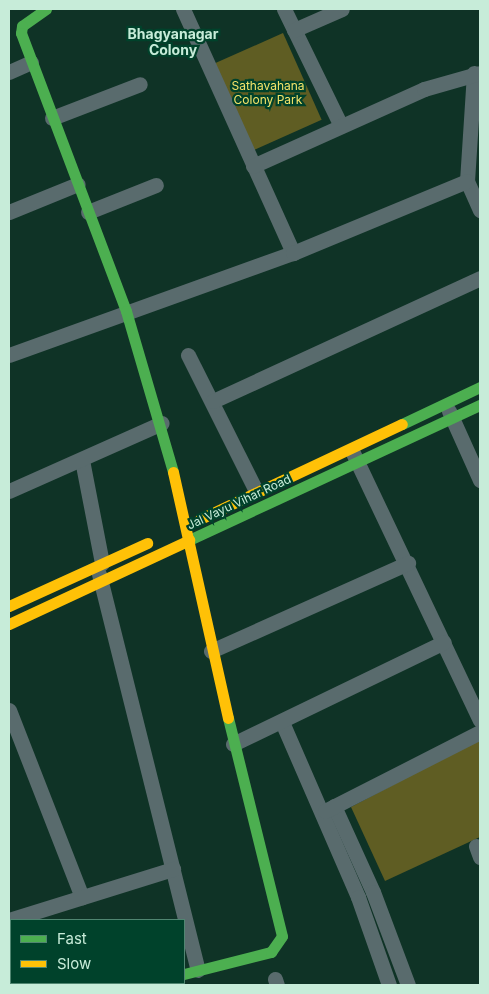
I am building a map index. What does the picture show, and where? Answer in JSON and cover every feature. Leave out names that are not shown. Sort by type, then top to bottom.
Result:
[{"type":"street","points":[[45,9],[22,26],[31,62],[126,311],[162,423],[178,529],[188,540],[211,651],[281,943],[271,952],[191,972],[185,937]]},
{"type":"street","points":[[183,9],[252,166],[293,253]]},
{"type":"street","points":[[284,9],[341,126]]},
{"type":"street","points":[[294,30],[342,9]]},
{"type":"street","points":[[9,72],[31,62]]},
{"type":"street","points":[[252,166],[341,126],[477,73],[467,181],[480,210]]},
{"type":"street","points":[[52,118],[140,84]]},
{"type":"street","points":[[9,355],[126,311],[293,253],[467,181]]},
{"type":"street","points":[[9,212],[78,184]]},
{"type":"street","points":[[88,212],[156,185]]},
{"type":"street","points":[[213,401],[480,278]]},
{"type":"street","points":[[188,355],[213,401],[256,492]]},
{"type":"street","name":"Jal Vayu Vihar Road","points":[[178,529],[480,387]]},
{"type":"street","points":[[445,403],[480,480]]},
{"type":"street","name":"Jal Vayu Vihar Road","points":[[9,606],[100,569],[188,540],[480,405]]},
{"type":"street","points":[[9,491],[162,423]]},
{"type":"street","points":[[349,448],[360,462],[480,720]]},
{"type":"street","points":[[82,460],[100,569],[173,868],[182,919]]},
{"type":"street","name":"Jal Vayu Vihar Road","points":[[9,624],[100,569],[157,538]]},
{"type":"street","points":[[211,651],[408,563]]},
{"type":"street","points":[[234,744],[444,642]]},
{"type":"street","points":[[9,710],[82,897]]},
{"type":"street","points":[[282,722],[373,892],[408,985]]},
{"type":"street","points":[[327,809],[480,732]]},
{"type":"street","points":[[327,809],[389,985]]},
{"type":"street","points":[[12,919],[173,868]]},
{"type":"green space","name":"Sathavahana Colony Park","points":[[283,33],[322,120],[251,151],[213,64]]},
{"type":"green space","points":[[480,739],[480,837],[385,881],[351,807]]},
{"type":"traffic: fast","points":[[46,9],[22,26],[21,33],[126,311],[173,472]]},
{"type":"traffic: fast","points":[[402,424],[480,387]]},
{"type":"traffic: fast","points":[[189,540],[480,405]]},
{"type":"traffic: fast","points":[[185,974],[271,952],[282,936],[228,718]]},
{"type":"traffic: slow","points":[[200,519],[402,424]]},
{"type":"traffic: slow","points":[[173,472],[228,718]]},
{"type":"traffic: slow","points":[[9,624],[189,540]]},
{"type":"traffic: slow","points":[[9,606],[147,543]]},
{"type":"district","name":"Bhagyanagar Colony","points":[[173,42]]}]
